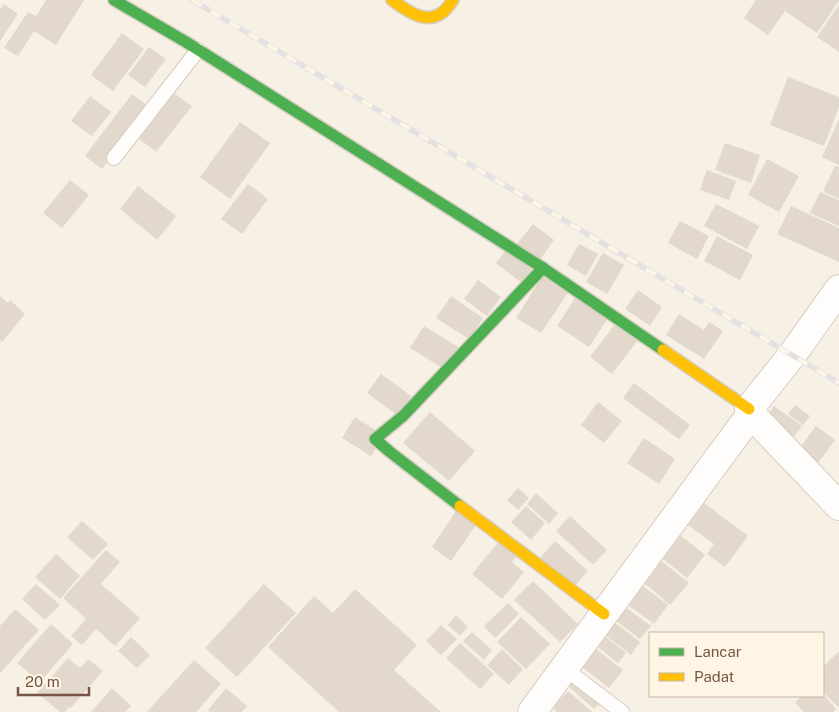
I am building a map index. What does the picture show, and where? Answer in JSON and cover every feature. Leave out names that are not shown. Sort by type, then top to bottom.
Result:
[{"type":"street","points":[[114,0],[198,50],[544,268],[750,412],[839,506]]},
{"type":"street","points":[[392,0],[414,15],[421,17],[433,17],[441,14],[453,0]]},
{"type":"street","points":[[544,268],[403,416],[375,439],[434,487],[604,614]]},
{"type":"street","points":[[532,712],[839,289]]},
{"type":"lane","points":[[114,158],[198,50]]},
{"type":"lane","points":[[564,668],[622,712]]},
{"type":"building","points":[[46,0],[84,0],[56,45],[34,31],[18,56],[4,48],[28,12],[36,16]]},
{"type":"building","points":[[756,0],[839,1],[817,33],[785,11],[768,35],[744,18]]},
{"type":"building","points":[[4,4],[18,14],[0,41],[0,10]]},
{"type":"building","points":[[839,5],[839,52],[817,37]]},
{"type":"building","points":[[122,33],[144,49],[113,91],[91,75]]},
{"type":"building","points":[[149,47],[166,59],[145,87],[128,75]]},
{"type":"building","points":[[788,77],[839,97],[839,107],[824,146],[770,125]]},
{"type":"building","points":[[171,91],[192,106],[156,152],[136,136]]},
{"type":"building","points":[[132,94],[149,107],[102,169],[85,156]]},
{"type":"building","points":[[90,96],[111,112],[92,136],[71,121]]},
{"type":"building","points":[[839,119],[839,165],[822,157]]},
{"type":"building","points":[[240,122],[270,143],[230,199],[200,177]]},
{"type":"building","points":[[725,143],[760,155],[751,183],[715,170]]},
{"type":"building","points":[[767,159],[799,176],[779,212],[748,195]]},
{"type":"building","points":[[835,166],[839,167],[839,199],[823,191]]},
{"type":"building","points":[[707,170],[736,181],[729,200],[700,190]]},
{"type":"building","points":[[70,180],[89,195],[62,228],[43,213]]},
{"type":"building","points":[[248,184],[268,199],[242,234],[221,219]]},
{"type":"building","points":[[138,186],[176,216],[157,240],[120,209]]},
{"type":"building","points":[[820,192],[839,200],[839,226],[810,213]]},
{"type":"building","points":[[716,204],[759,226],[747,249],[704,226]]},
{"type":"building","points":[[791,206],[839,228],[839,262],[777,234]]},
{"type":"building","points":[[680,221],[709,236],[697,259],[668,243]]},
{"type":"building","points":[[533,224],[554,240],[539,261],[517,244]]},
{"type":"building","points":[[717,236],[753,255],[740,280],[704,261]]},
{"type":"building","points":[[579,244],[598,254],[586,276],[567,265]]},
{"type":"building","points":[[506,250],[533,271],[523,284],[496,263]]},
{"type":"building","points":[[603,253],[624,265],[607,294],[586,282]]},
{"type":"building","points":[[543,275],[569,291],[541,333],[516,318]]},
{"type":"building","points":[[478,280],[501,297],[487,316],[464,299]]},
{"type":"building","points":[[638,290],[662,307],[650,326],[625,309]]},
{"type":"building","points":[[577,295],[609,316],[589,347],[557,326]]},
{"type":"building","points":[[0,296],[8,303],[10,300],[25,314],[2,342],[0,340]]},
{"type":"building","points":[[451,296],[483,318],[469,339],[436,318]]},
{"type":"building","points":[[679,314],[704,330],[709,322],[723,331],[704,359],[666,335]]},
{"type":"building","points":[[615,324],[637,341],[612,374],[590,357]]},
{"type":"building","points":[[424,326],[460,348],[446,370],[410,348]]},
{"type":"building","points":[[381,374],[411,396],[397,415],[367,393]]},
{"type":"building","points":[[634,383],[690,425],[679,439],[623,398]]},
{"type":"building","points":[[598,402],[622,421],[604,443],[581,425]]},
{"type":"building","points":[[795,405],[810,416],[803,425],[788,414]]},
{"type":"building","points":[[774,406],[802,426],[790,442],[763,422]]},
{"type":"building","points":[[430,412],[475,451],[449,481],[403,443]]},
{"type":"building","points":[[355,417],[384,436],[371,456],[342,438]]},
{"type":"building","points":[[816,426],[835,440],[818,463],[799,449]]},
{"type":"building","points":[[644,438],[675,459],[659,484],[627,463]]},
{"type":"building","points":[[518,488],[529,498],[518,510],[507,500]]},
{"type":"building","points":[[536,493],[558,513],[549,524],[527,504]]},
{"type":"building","points":[[704,503],[748,536],[725,567],[707,554],[714,544],[688,525]]},
{"type":"building","points":[[526,506],[545,523],[531,540],[511,522]]},
{"type":"building","points":[[458,508],[478,522],[451,561],[432,547]]},
{"type":"building","points":[[570,516],[607,550],[593,565],[556,531]]},
{"type":"building","points":[[82,521],[108,544],[93,560],[67,537]]},
{"type":"building","points":[[680,535],[705,555],[687,578],[662,558]]},
{"type":"building","points":[[501,539],[519,553],[512,562],[524,572],[502,599],[472,574]]},
{"type":"building","points":[[555,541],[588,571],[569,592],[536,563]]},
{"type":"building","points":[[106,550],[120,562],[101,584],[140,618],[115,646],[96,629],[82,645],[71,636],[86,619],[63,598]]},
{"type":"building","points":[[56,554],[80,576],[60,599],[35,577]]},
{"type":"building","points":[[660,560],[689,583],[670,605],[642,581]]},
{"type":"building","points":[[533,581],[578,624],[560,642],[514,600]]},
{"type":"building","points":[[639,583],[668,605],[654,624],[624,602]]},
{"type":"building","points":[[36,584],[60,605],[45,620],[22,599]]},
{"type":"building","points":[[264,584],[296,613],[237,677],[205,648]]},
{"type":"building","points":[[355,589],[417,645],[394,670],[441,712],[339,712],[268,647],[314,596],[333,613]]},
{"type":"building","points":[[508,603],[519,614],[495,638],[484,626]]},
{"type":"building","points":[[624,606],[651,626],[640,639],[614,619]]},
{"type":"building","points":[[15,609],[39,630],[0,673],[0,626]]},
{"type":"building","points":[[456,615],[468,627],[460,636],[448,625]]},
{"type":"building","points":[[521,617],[550,644],[526,669],[497,642]]},
{"type":"building","points":[[613,621],[640,642],[631,655],[603,633]]},
{"type":"building","points":[[51,624],[73,644],[40,682],[17,663]]},
{"type":"building","points":[[441,625],[457,639],[441,655],[426,641]]},
{"type":"building","points":[[472,632],[492,650],[484,660],[463,641]]},
{"type":"building","points":[[601,633],[626,653],[618,663],[593,643]]},
{"type":"building","points":[[131,637],[150,655],[137,668],[118,651]]},
{"type":"building","points":[[460,643],[494,674],[480,689],[446,658]]},
{"type":"building","points":[[591,645],[623,670],[609,688],[577,663]]},
{"type":"building","points":[[502,649],[523,669],[509,685],[487,665]]},
{"type":"building","points":[[839,651],[838,707],[824,693],[824,666]]},
{"type":"building","points":[[68,658],[80,668],[88,659],[103,671],[70,709],[69,707],[65,712],[60,712],[37,693]]},
{"type":"building","points":[[194,660],[221,684],[196,712],[147,712]]},
{"type":"building","points":[[574,678],[601,702],[594,709],[567,685]]},
{"type":"building","points":[[112,688],[131,706],[125,712],[91,712]]},
{"type":"building","points":[[226,688],[247,706],[242,712],[210,712],[208,710]]},
{"type":"building","points":[[568,691],[592,712],[557,712],[552,708]]},
{"type":"building","points":[[824,695],[836,709],[833,712],[804,712],[795,702],[801,697],[824,697]]},
{"type":"railway","points":[[192,0],[839,383]]},
{"type":"traffic: fast","points":[[114,0],[186,42],[543,268],[663,350]]},
{"type":"traffic: fast","points":[[460,506],[375,439],[403,416],[543,268]]},
{"type":"traffic: slow","points":[[392,0],[403,8],[423,17],[437,16],[453,0]]},
{"type":"traffic: slow","points":[[663,350],[749,409]]},
{"type":"traffic: slow","points":[[460,506],[604,614]]}]
